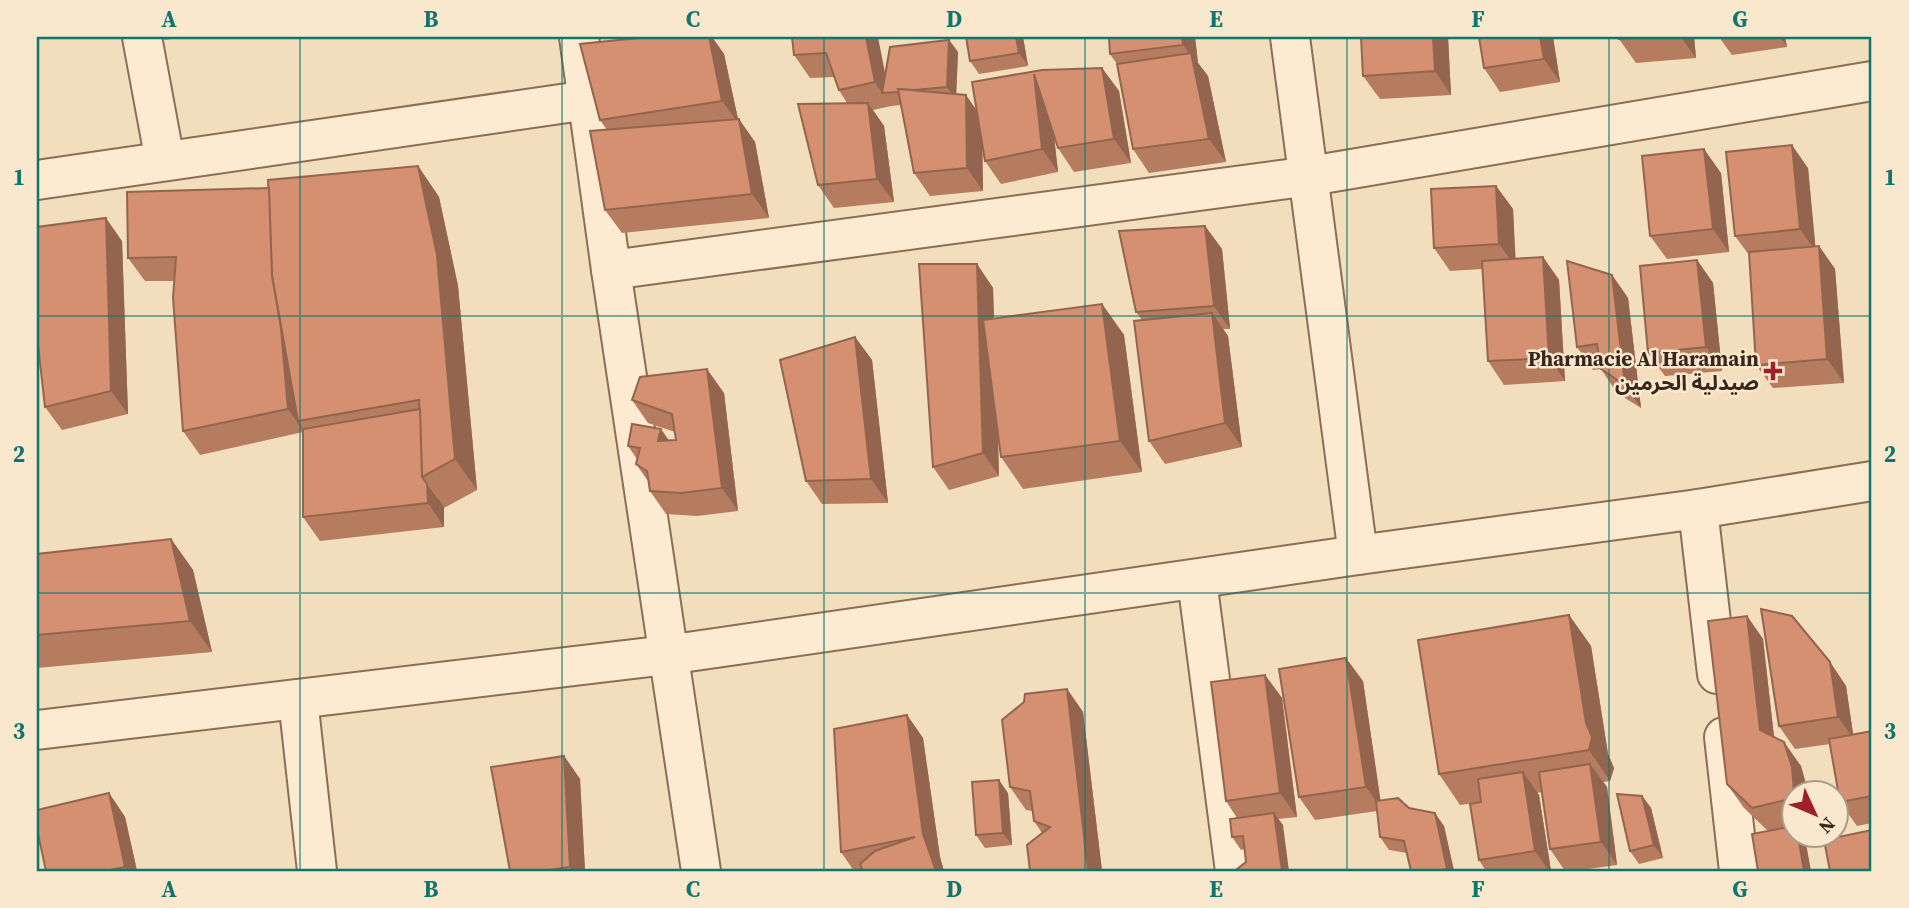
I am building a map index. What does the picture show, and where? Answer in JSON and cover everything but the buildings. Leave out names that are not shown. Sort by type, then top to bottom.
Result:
[{"type":"street","points":[[142,37],[165,161]]},
{"type":"street","points":[[579,37],[667,655],[701,871]]},
{"type":"street","points":[[1290,37],[1358,555]]},
{"type":"street","points":[[611,270],[1310,176],[1872,81]]},
{"type":"street","points":[[37,180],[588,100]]},
{"type":"street","points":[[37,730],[667,655],[1358,555],[1698,509],[1872,481]]},
{"type":"street","points":[[1698,509],[1739,871]]},
{"type":"street","points":[[1197,580],[1235,871]]},
{"type":"street","points":[[298,698],[317,871]]},
{"type":"place","name":"Pharmacie Al Haramain صيدلية الحرمين","points":[[1773,371]]}]
